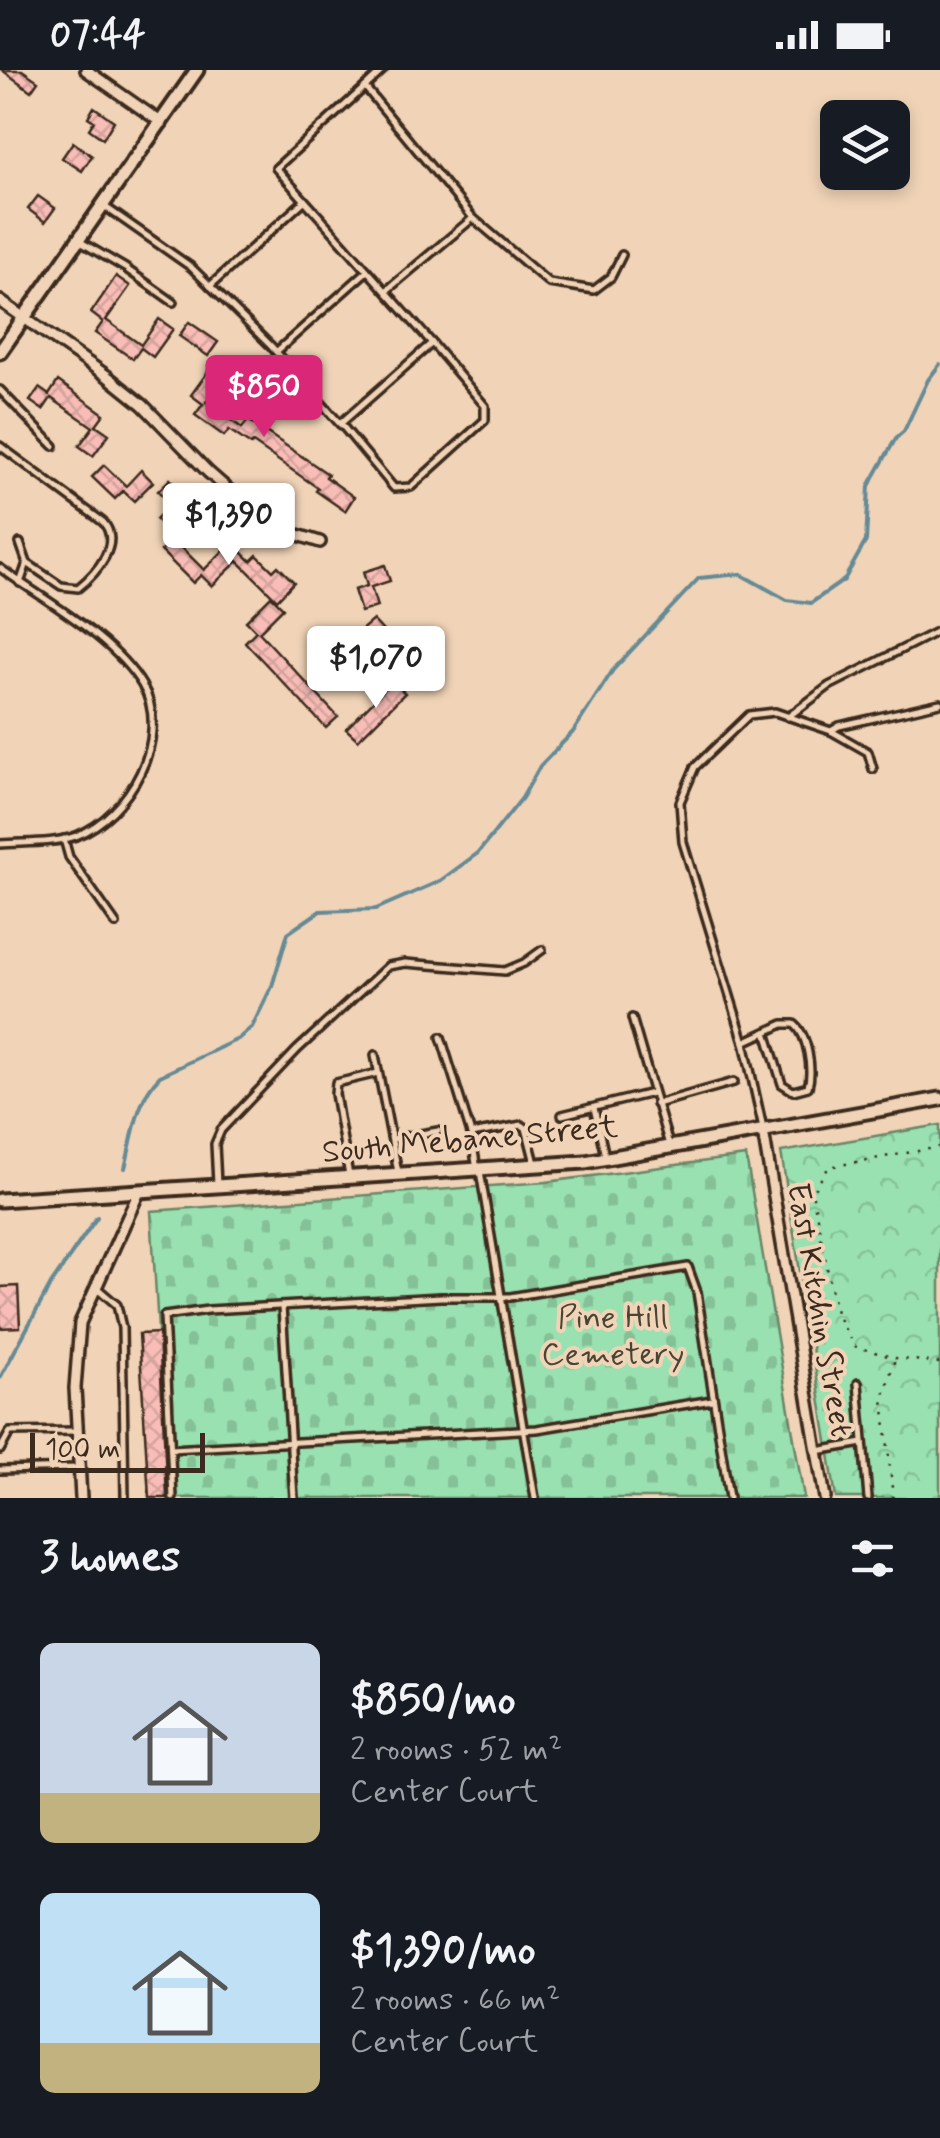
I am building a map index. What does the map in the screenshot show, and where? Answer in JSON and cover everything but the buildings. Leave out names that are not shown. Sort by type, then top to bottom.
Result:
[{"type":"street","points":[[86,70],[162,122]]},
{"type":"street","points":[[0,352],[196,70]]},
{"type":"street","points":[[0,302],[107,376],[270,526],[320,542]]},
{"type":"street","name":"South Mebane Street","points":[[0,1200],[536,1166],[670,1148],[940,1099]]},
{"type":"street","name":"East Kitchin Street","points":[[763,1131],[825,1498]]},
{"type":"street","points":[[81,1498],[74,1388],[80,1323],[139,1192]]},
{"type":"lane","points":[[104,206],[191,267],[276,352],[394,488],[411,487],[485,420],[485,406],[276,168],[384,70]]},
{"type":"lane","points":[[365,87],[473,218],[549,283],[594,290],[612,277],[622,254]]},
{"type":"lane","points":[[210,286],[304,201]]},
{"type":"lane","points":[[386,291],[473,218]]},
{"type":"lane","points":[[79,241],[173,302]]},
{"type":"lane","points":[[276,352],[367,271]]},
{"type":"lane","points":[[340,424],[432,343]]},
{"type":"lane","points":[[0,390],[54,446]]},
{"type":"lane","points":[[0,446],[103,522],[112,534],[112,545],[78,588],[62,586],[26,563]]},
{"type":"lane","points":[[20,543],[26,563],[20,583]]},
{"type":"lane","points":[[0,568],[107,646],[133,672],[151,703],[154,725],[150,747],[127,792],[113,812],[96,826],[64,838],[0,844]]},
{"type":"lane","points":[[788,717],[829,686],[940,630]]},
{"type":"lane","points":[[831,731],[940,703]]},
{"type":"lane","points":[[763,1131],[744,1042],[683,842],[680,802],[695,767],[750,715],[775,712],[831,731],[868,752],[873,769]]},
{"type":"lane","points":[[64,838],[69,857],[116,924]]},
{"type":"lane","points":[[217,1187],[215,1144],[221,1130],[298,1050],[388,966],[405,963],[505,970],[542,950]]},
{"type":"lane","points":[[632,1018],[670,1148]]},
{"type":"lane","points":[[744,1042],[783,1024],[794,1024],[801,1030],[811,1076],[808,1087],[793,1091],[782,1084],[766,1032]]},
{"type":"lane","points":[[441,1037],[471,1134],[535,1498]]},
{"type":"lane","points":[[374,1055],[398,1175]]},
{"type":"lane","points":[[350,1178],[336,1083],[378,1073]]},
{"type":"lane","points":[[656,1104],[734,1082]]},
{"type":"lane","points":[[562,1116],[652,1093]]},
{"type":"lane","points":[[594,1107],[606,1158]]},
{"type":"lane","points":[[471,1134],[522,1125],[536,1166]]},
{"type":"lane","points":[[392,1139],[438,1131]]},
{"type":"lane","points":[[173,1498],[164,1316],[440,1297],[500,1298],[688,1267],[696,1292],[729,1498]]},
{"type":"lane","points":[[94,1286],[117,1305],[122,1328],[125,1498]]},
{"type":"lane","points":[[282,1308],[294,1498]]},
{"type":"lane","points":[[858,1383],[868,1498]]},
{"type":"lane","points":[[171,1449],[524,1429],[712,1400]]},
{"type":"lane","points":[[0,1450],[10,1432],[78,1430]]},
{"type":"lane","points":[[817,1451],[863,1442]]},
{"type":"lane","points":[[0,1470],[80,1468]]},
{"type":"path","points":[[940,1147],[829,1167],[812,1192],[836,1313],[854,1346],[895,1358],[940,1363]]},
{"type":"path","points":[[893,1498],[883,1398],[895,1358]]},
{"type":"green space","points":[[940,1125],[940,1498],[836,1498],[781,1152]]},
{"type":"green space","name":"Pine Hill Cemetery","points":[[746,1156],[804,1498],[168,1498],[151,1211],[546,1182]]},
{"type":"waterway","points":[[125,1168],[136,1119],[152,1085],[160,1076],[238,1039],[252,1027],[272,986],[288,933],[320,911],[376,909],[440,881],[478,853],[522,798],[540,766],[573,732],[613,670],[699,578],[740,574],[787,600],[811,603],[844,580],[866,541],[869,486],[940,364]]},
{"type":"waterway","points":[[0,1378],[51,1284],[97,1217]]}]
